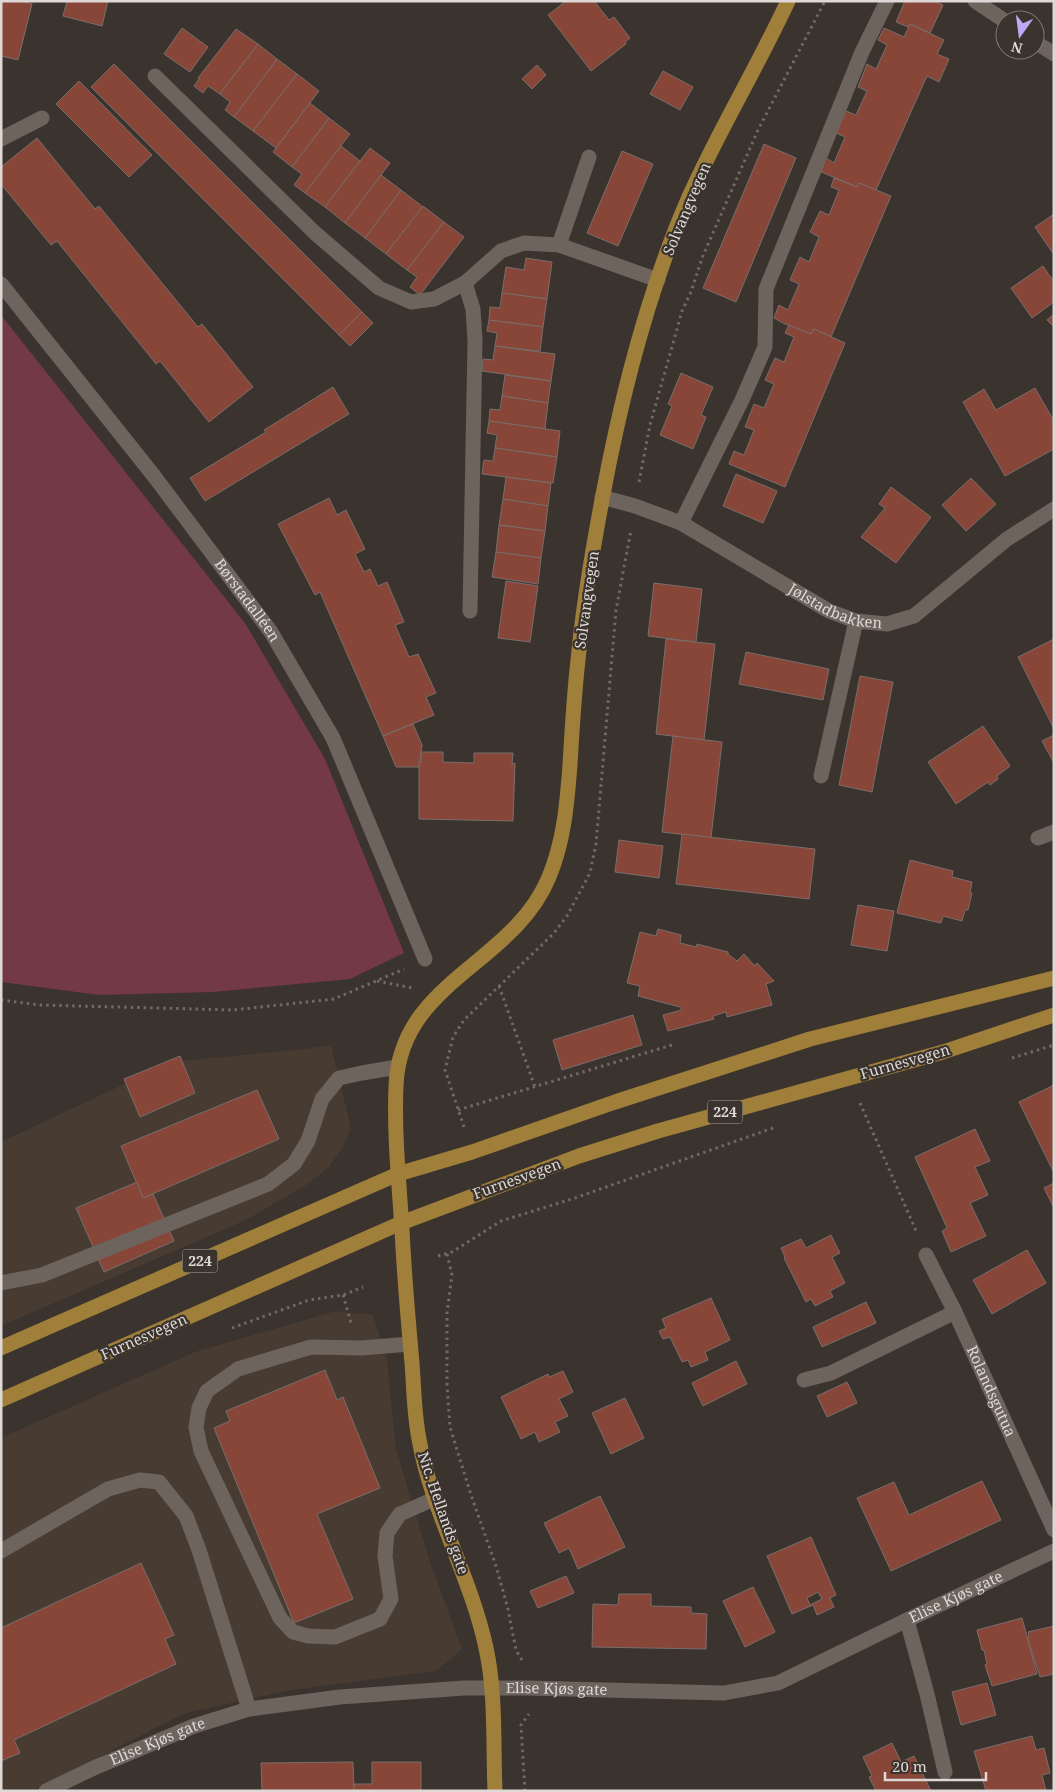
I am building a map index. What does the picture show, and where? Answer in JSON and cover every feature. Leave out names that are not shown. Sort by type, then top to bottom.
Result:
[{"type":"main road","name":"Solvangvegen","points":[[398,1174],[395,1127],[397,1067],[402,1045],[418,1016],[440,993],[513,932],[537,902],[548,880],[558,852],[567,812],[578,659],[602,497],[629,376],[644,320],[689,198],[726,121],[771,39],[788,1]]},
{"type":"main road","name":"224","points":[[1,1348],[398,1174],[472,1152],[615,1102],[810,1039],[1054,978]]},
{"type":"main road","name":"Furnesvegen","points":[[1,1400],[402,1223],[578,1156],[668,1128],[943,1052],[1054,1014]]},
{"type":"main road","name":"Nic. Hellands gate","points":[[398,1174],[418,1437],[426,1469],[486,1648],[491,1688],[495,1791]]},
{"type":"street","points":[[681,523],[742,400],[765,347],[766,289],[862,52],[887,1]]},
{"type":"street","points":[[975,1],[995,14]]},
{"type":"street","points":[[155,76],[316,233],[379,288],[410,302],[434,299],[465,283],[501,251],[524,243],[558,245],[658,280]]},
{"type":"street","points":[[1,139],[42,118]]},
{"type":"street","points":[[558,245],[589,157]]},
{"type":"street","points":[[465,283],[473,309],[475,341],[470,611]]},
{"type":"street","name":"Børstadalléen","points":[[1,284],[154,476],[271,632],[334,738],[425,959]]},
{"type":"street","name":"Jølstadbakken","points":[[602,497],[635,506],[681,523],[829,611],[856,621],[887,624],[914,616],[1007,538],[1054,509]]},
{"type":"street","points":[[821,776],[856,621]]},
{"type":"street","points":[[1038,838],[1054,832]]},
{"type":"street","points":[[1,1283],[42,1274],[268,1184],[294,1164],[308,1141],[322,1099],[339,1078],[362,1072],[397,1067]]},
{"type":"street","name":"Rolandsgutua","points":[[926,1255],[955,1312],[1054,1530]]},
{"type":"street","points":[[804,1380],[831,1373],[955,1312]]},
{"type":"street","points":[[410,1344],[362,1348],[311,1347],[238,1369],[207,1391],[199,1408],[196,1427],[201,1451],[280,1618],[293,1632],[308,1636],[335,1637],[380,1618],[392,1599],[385,1556],[386,1533],[400,1514],[436,1498]]},
{"type":"street","points":[[1,1550],[108,1490],[140,1480],[159,1482],[186,1516],[250,1709]]},
{"type":"street","name":"Elise Kjøs gate","points":[[46,1791],[96,1767],[194,1726],[250,1709],[340,1697],[491,1688],[724,1693],[778,1683],[906,1620],[1054,1551]]},
{"type":"street","points":[[906,1620],[928,1698],[945,1772]]},
{"type":"path","points":[[466,1133],[445,1070],[453,1038],[464,1020],[554,933],[567,916],[590,873],[596,844],[616,610],[650,425],[682,310],[691,292],[702,258],[758,130],[825,1]]},
{"type":"path","points":[[1,1000],[40,1005],[234,1010],[334,999],[410,966]]},
{"type":"path","points":[[376,981],[415,988]]},
{"type":"path","points":[[499,986],[535,1087]]},
{"type":"path","points":[[458,1110],[675,1044]]},
{"type":"path","points":[[1009,1059],[1054,1045]]},
{"type":"path","points":[[869,1100],[860,1103],[926,1255]]},
{"type":"path","points":[[438,1256],[452,1252],[501,1221],[575,1198],[774,1127]]},
{"type":"path","points":[[447,1254],[452,1275],[446,1313],[447,1385],[450,1427],[496,1566],[508,1609],[516,1650],[524,1666]]},
{"type":"path","points":[[223,1331],[309,1300],[342,1295],[363,1287]]},
{"type":"path","points":[[524,1791],[521,1725],[529,1713]]},
{"type":"shaded area","points":[[1,315],[245,623],[325,759],[404,953],[350,979],[213,992],[99,995],[1,982]]},
{"type":"shaded area","points":[[331,1045],[351,1128],[343,1147],[328,1168],[306,1185],[246,1220],[1,1326],[1,1142],[171,1062]]},
{"type":"shaded area","points":[[336,1311],[373,1315],[387,1359],[396,1449],[431,1565],[462,1649],[436,1671],[291,1690],[185,1713],[33,1791],[1,1791],[1,1438],[195,1352]]},
{"type":"building","points":[[1,1],[22,1],[32,4],[18,60],[1,56]]},
{"type":"building","points":[[67,1],[108,1],[102,26],[63,16]]},
{"type":"building","points":[[566,1],[594,1],[609,20],[614,17],[630,38],[625,42],[626,44],[591,71],[548,15]]},
{"type":"building","points":[[905,1],[934,1],[943,5],[930,33],[910,24],[908,27],[896,22]]},
{"type":"building","points":[[910,24],[944,40],[937,54],[949,59],[939,82],[927,76],[876,190],[859,183],[857,187],[819,171],[826,158],[834,163],[845,137],[836,133],[846,111],[856,115],[867,91],[858,87],[867,64],[876,69],[887,45],[878,40],[884,28],[904,37]]},
{"type":"building","points":[[182,28],[208,47],[190,72],[164,54]]},
{"type":"building","points":[[236,29],[258,44],[220,94],[208,86],[203,93],[194,86],[198,78]]},
{"type":"building","points":[[258,44],[277,59],[234,117],[225,110],[230,102],[220,94]]},
{"type":"building","points":[[277,59],[297,74],[253,131],[234,117]]},
{"type":"building","points":[[114,64],[362,312],[339,335],[91,87]]},
{"type":"building","points":[[537,65],[546,75],[532,89],[522,79]]},
{"type":"building","points":[[663,71],[693,87],[680,110],[650,94]]},
{"type":"building","points":[[297,74],[319,91],[276,148],[253,131]]},
{"type":"building","points":[[79,81],[152,155],[129,177],[56,104]]},
{"type":"building","points":[[310,103],[329,118],[292,167],[273,152]]},
{"type":"building","points":[[329,118],[350,134],[305,193],[294,185],[302,174],[292,167]]},
{"type":"building","points":[[37,138],[95,209],[99,206],[198,327],[202,324],[253,387],[209,422],[160,361],[156,364],[57,241],[51,245],[1,184],[1,167]]},
{"type":"building","points":[[764,144],[796,158],[736,302],[703,288]]},
{"type":"building","points":[[341,146],[360,161],[325,207],[305,193]]},
{"type":"building","points":[[370,148],[390,163],[345,223],[325,207]]},
{"type":"building","points":[[622,151],[653,164],[618,246],[587,233]]},
{"type":"building","points":[[381,175],[401,190],[365,238],[345,223]]},
{"type":"building","points":[[834,178],[857,187],[859,183],[891,196],[831,337],[814,329],[811,334],[774,318],[779,305],[788,310],[799,284],[790,280],[800,257],[809,262],[819,237],[810,232],[820,211],[829,215],[839,190],[831,187]]},
{"type":"building","points":[[401,190],[423,207],[386,254],[365,238]]},
{"type":"building","points":[[423,206],[444,222],[407,270],[386,254]]},
{"type":"building","points":[[1054,214],[1054,255],[1035,227]]},
{"type":"building","points":[[444,222],[464,237],[420,295],[410,287],[417,277],[407,270]]},
{"type":"building","points":[[526,258],[552,262],[547,299],[502,293],[506,267],[524,270]]},
{"type":"building","points":[[1043,266],[1054,282],[1054,302],[1032,318],[1011,288]]},
{"type":"building","points":[[502,293],[547,299],[543,327],[489,320],[490,307],[500,308]]},
{"type":"building","points":[[362,312],[373,323],[350,346],[339,335]]},
{"type":"building","points":[[1054,314],[1054,327],[1047,320]]},
{"type":"building","points":[[489,320],[543,327],[540,351],[495,346],[497,333],[487,331]]},
{"type":"building","points":[[789,325],[811,334],[814,329],[845,343],[785,487],[729,464],[734,451],[744,455],[754,430],[745,427],[754,404],[764,408],[774,384],[765,380],[775,358],[784,362],[794,337],[785,333]]},
{"type":"building","points":[[495,346],[555,354],[551,381],[482,371],[483,359],[493,360]]},
{"type":"building","points":[[681,373],[713,387],[701,415],[706,417],[693,449],[660,435],[672,406],[668,404]]},
{"type":"building","points":[[505,375],[551,381],[548,403],[502,396]]},
{"type":"building","points":[[333,387],[349,414],[205,501],[190,478],[266,432],[264,430]]},
{"type":"building","points":[[1035,388],[1054,421],[1054,449],[1005,476],[963,402],[984,389],[996,410]]},
{"type":"building","points":[[502,396],[548,403],[545,429],[489,421],[490,409],[500,410]]},
{"type":"building","points":[[489,421],[560,431],[557,457],[495,448],[497,435],[487,433]]},
{"type":"building","points":[[495,448],[557,457],[553,483],[482,474],[484,460],[493,461]]},
{"type":"building","points":[[736,474],[777,491],[763,523],[723,506]]},
{"type":"building","points":[[506,477],[551,483],[548,506],[503,499]]},
{"type":"building","points":[[971,478],[996,504],[966,531],[942,505]]},
{"type":"building","points":[[891,487],[931,517],[896,563],[861,537],[885,508],[879,504]]},
{"type":"building","points":[[329,498],[337,515],[346,510],[365,549],[355,554],[364,572],[370,569],[378,586],[387,582],[404,622],[395,625],[409,657],[418,654],[436,693],[426,697],[434,715],[383,736],[320,592],[315,595],[278,524]]},
{"type":"building","points":[[503,499],[548,506],[545,531],[499,525]]},
{"type":"building","points":[[499,525],[545,531],[541,558],[496,552]]},
{"type":"building","points":[[496,552],[541,558],[538,584],[492,577]]},
{"type":"building","points":[[506,581],[538,586],[530,642],[498,638]]},
{"type":"building","points":[[654,583],[702,589],[696,642],[648,636]]},
{"type":"building","points":[[666,639],[715,644],[704,740],[656,734]]},
{"type":"building","points":[[1054,639],[1054,729],[1018,657]]},
{"type":"building","points":[[746,652],[829,669],[823,700],[739,684]]},
{"type":"building","points":[[860,676],[893,682],[872,792],[839,785]]},
{"type":"building","points":[[413,724],[422,745],[419,767],[396,767],[383,736]]},
{"type":"building","points":[[983,726],[1010,766],[997,776],[998,779],[990,785],[988,782],[956,804],[928,762]]},
{"type":"building","points":[[1054,735],[1054,763],[1042,741]]},
{"type":"building","points":[[673,736],[722,742],[711,838],[662,832]]},
{"type":"building","points":[[421,752],[443,752],[443,762],[474,763],[474,753],[513,753],[512,764],[515,763],[513,821],[419,819],[419,762],[421,762]]},
{"type":"building","points":[[682,834],[815,849],[809,899],[676,884]]},
{"type":"building","points":[[619,840],[663,846],[659,878],[615,872]]},
{"type":"building","points":[[910,860],[953,871],[952,877],[972,882],[970,893],[972,893],[968,910],[965,910],[962,921],[943,916],[941,923],[897,913]]},
{"type":"building","points":[[858,905],[894,911],[887,951],[851,945]]},
{"type":"building","points":[[658,929],[681,935],[680,943],[696,947],[697,944],[728,952],[737,961],[744,954],[755,966],[757,963],[774,981],[766,984],[772,1005],[727,1017],[726,1012],[713,1016],[714,1019],[668,1031],[663,1015],[682,1010],[680,1007],[638,996],[640,986],[627,983],[640,932],[656,936]]},
{"type":"building","points":[[633,1015],[642,1045],[562,1070],[553,1040]]},
{"type":"building","points":[[180,1056],[195,1093],[140,1117],[124,1079]]},
{"type":"building","points":[[1054,1085],[1054,1173],[1019,1102]]},
{"type":"building","points":[[257,1090],[279,1139],[143,1198],[121,1146]]},
{"type":"building","points":[[975,1129],[990,1161],[975,1167],[988,1195],[970,1203],[986,1236],[951,1252],[942,1231],[947,1228],[915,1157]]},
{"type":"building","points":[[137,1182],[143,1198],[153,1194],[174,1241],[104,1272],[76,1208]]},
{"type":"building","points":[[1054,1183],[1054,1208],[1044,1188]]},
{"type":"building","points":[[831,1235],[840,1253],[832,1257],[845,1283],[830,1291],[833,1297],[815,1306],[811,1299],[806,1302],[781,1248],[801,1239],[806,1248]]},
{"type":"building","points":[[1027,1250],[1046,1283],[992,1314],[973,1280]]},
{"type":"building","points":[[711,1298],[730,1340],[705,1352],[708,1360],[691,1367],[688,1360],[682,1362],[670,1337],[663,1339],[659,1331],[666,1328],[662,1319]]},
{"type":"building","points":[[866,1302],[876,1323],[822,1347],[813,1327]]},
{"type":"building","points":[[736,1361],[747,1384],[703,1406],[692,1383]]},
{"type":"building","points":[[325,1370],[337,1400],[343,1397],[380,1488],[317,1514],[353,1599],[294,1623],[214,1428],[230,1421],[226,1411]]},
{"type":"building","points":[[563,1371],[573,1392],[559,1399],[568,1416],[555,1422],[560,1432],[539,1442],[535,1432],[521,1439],[501,1397],[548,1374],[549,1377]]},
{"type":"building","points":[[847,1382],[857,1403],[827,1417],[817,1396]]},
{"type":"building","points":[[625,1398],[644,1438],[611,1454],[592,1413]]},
{"type":"building","points":[[982,1481],[1001,1520],[891,1571],[857,1498],[894,1482],[909,1515]]},
{"type":"building","points":[[600,1496],[625,1547],[578,1569],[569,1548],[559,1553],[544,1523]]},
{"type":"building","points":[[811,1537],[836,1595],[830,1598],[834,1607],[817,1615],[813,1605],[792,1614],[767,1556]],"holes":[[[818,1592],[822,1599],[810,1605],[807,1598]]]},
{"type":"building","points":[[141,1563],[174,1635],[165,1639],[176,1664],[14,1740],[20,1753],[1,1761],[1,1628]]},
{"type":"building","points":[[566,1576],[574,1593],[538,1608],[530,1591]]},
{"type":"building","points":[[753,1587],[775,1632],[745,1647],[723,1601]]},
{"type":"building","points":[[619,1594],[651,1594],[651,1606],[691,1607],[691,1613],[707,1614],[706,1649],[592,1647],[593,1604],[618,1605]]},
{"type":"building","points":[[1022,1618],[1037,1674],[992,1686],[985,1665],[987,1664],[984,1650],[982,1650],[977,1630]]},
{"type":"building","points":[[1054,1626],[1054,1674],[1040,1677],[1027,1637],[1029,1637],[1028,1632]]},
{"type":"building","points":[[987,1683],[996,1715],[961,1725],[952,1692]]},
{"type":"building","points":[[1032,1736],[1036,1750],[1044,1748],[1050,1773],[1042,1775],[1046,1791],[986,1791],[974,1751]]},
{"type":"building","points":[[892,1743],[901,1762],[914,1756],[931,1791],[876,1791],[869,1777],[872,1776],[863,1757]]},
{"type":"building","points":[[353,1762],[354,1791],[262,1791],[261,1763]]},
{"type":"building","points":[[372,1762],[421,1762],[421,1791],[354,1791],[354,1784],[372,1784]]}]
